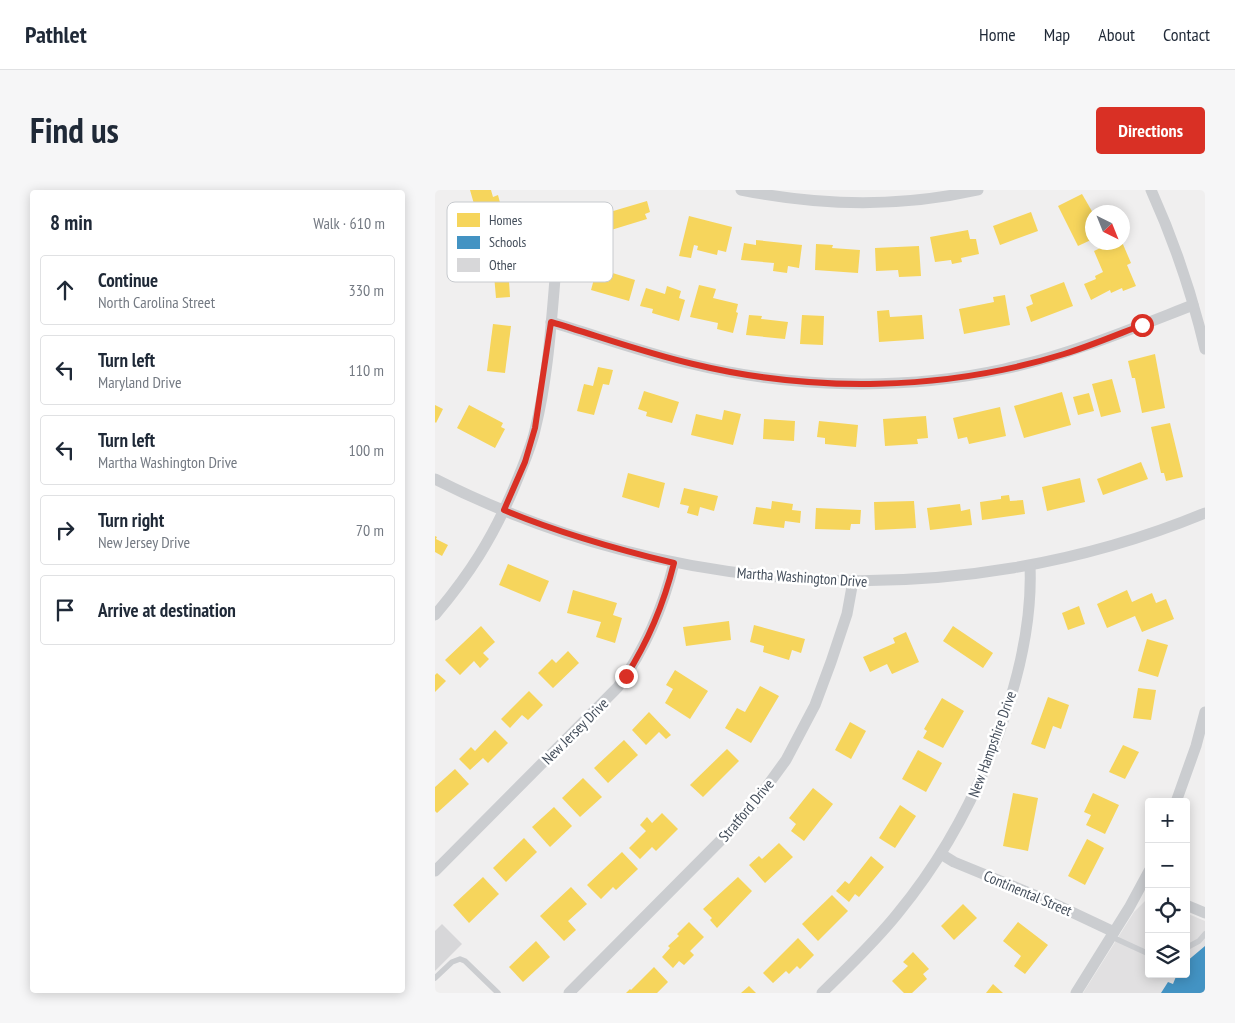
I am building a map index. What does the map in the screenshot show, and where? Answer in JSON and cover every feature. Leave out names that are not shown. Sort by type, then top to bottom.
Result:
[{"type":"street","points":[[741,190],[805,201],[855,204],[917,200],[978,190]]},
{"type":"street","points":[[1151,190],[1172,240],[1205,349]]},
{"type":"street","points":[[435,615],[475,564],[504,510],[525,462],[535,428],[551,322],[554,282]]},
{"type":"street","points":[[551,322],[714,369],[783,380],[857,384],[954,378],[1006,369],[1064,354],[1193,306]]},
{"type":"street","name":"Martha Washington Drive","points":[[435,479],[504,510],[569,534],[674,563],[774,577],[853,581],[937,578],[1029,566],[1086,553],[1205,513]]},
{"type":"street","name":"New Jersey Drive","points":[[435,871],[618,687],[638,657],[648,637],[662,606],[674,563]]},
{"type":"street","name":"New Hampshire Drive","points":[[822,993],[889,924],[912,896],[941,854],[965,814],[987,766],[1013,689],[1025,637],[1030,602],[1029,566]]},
{"type":"street","name":"Stratford Drive","points":[[569,993],[727,834],[754,804],[781,767],[798,740],[815,705],[841,633],[851,598],[853,581]]},
{"type":"street","points":[[1177,798],[1196,746],[1205,712]]},
{"type":"street","name":"Continental Street","points":[[941,854],[954,862],[1044,899],[1113,934]]},
{"type":"street","points":[[1076,993],[1145,887]]},
{"type":"street","points":[[1190,907],[1205,913]]},
{"type":"lane","points":[[1113,934],[1145,952]]},
{"type":"lane","points":[[1190,946],[1199,941],[1205,934]]},
{"type":"lane","points":[[435,978],[451,962],[460,959],[465,961],[498,993]]},
{"type":"shaded area","points":[[1145,901],[1145,978],[1190,978],[1190,915],[1205,921],[1205,993],[1083,993],[1134,912]]},
{"type":"building: Homes","points":[[470,190],[491,190],[493,197],[498,195],[500,202],[473,202]]},
{"type":"building: Homes","points":[[1082,194],[1088,205],[1085,205],[1085,243],[1078,246],[1058,206]]},
{"type":"building: Homes","points":[[647,201],[650,212],[645,214],[647,219],[613,229],[613,211]]},
{"type":"building: Homes","points":[[1031,212],[1038,231],[1000,245],[993,226]]},
{"type":"building: Homes","points":[[689,216],[732,227],[726,252],[718,250],[717,255],[697,250],[698,246],[694,245],[691,258],[679,256]]},
{"type":"building: Homes","points":[[968,230],[970,239],[976,239],[979,254],[961,258],[962,262],[952,264],[951,260],[935,262],[930,237]]},
{"type":"building: Homes","points":[[756,240],[802,245],[799,268],[788,266],[787,273],[773,271],[774,263],[741,260],[744,243],[756,245]]},
{"type":"building: Homes","points":[[816,244],[833,245],[832,248],[860,250],[858,273],[815,270]]},
{"type":"building: Homes","points":[[919,246],[921,276],[899,277],[898,270],[876,271],[875,248]]},
{"type":"building: Homes","points":[[1125,250],[1131,263],[1127,265],[1136,286],[1123,291],[1122,288],[1111,293],[1110,290],[1091,300],[1084,284],[1096,279],[1095,276],[1103,272],[1094,251]]},
{"type":"building: Homes","points":[[613,273],[635,280],[629,301],[591,290],[593,282],[613,282]]},
{"type":"building: Homes","points":[[495,282],[509,282],[510,297],[496,298]]},
{"type":"building: Homes","points":[[1064,282],[1073,306],[1031,322],[1026,307],[1033,304],[1030,295]]},
{"type":"building: Homes","points":[[699,285],[716,289],[713,298],[738,304],[736,312],[738,313],[733,333],[717,329],[718,323],[690,317]]},
{"type":"building: Homes","points":[[667,286],[681,291],[679,298],[685,300],[679,321],[652,313],[653,309],[640,306],[646,288],[665,294]]},
{"type":"building: Homes","points":[[1005,295],[1010,325],[964,334],[959,309],[994,302],[993,297]]},
{"type":"building: Homes","points":[[889,310],[890,317],[922,315],[924,339],[879,342],[877,311]]},
{"type":"building: Homes","points":[[749,315],[762,316],[761,319],[788,322],[785,339],[746,335]]},
{"type":"building: Homes","points":[[802,315],[824,316],[823,345],[800,344]]},
{"type":"building: Homes","points":[[493,324],[511,326],[505,373],[487,371]]},
{"type":"building: Homes","points":[[1155,354],[1165,408],[1142,413],[1135,378],[1132,378],[1128,361]]},
{"type":"building: Homes","points":[[598,367],[613,370],[609,385],[603,384],[594,415],[577,411],[584,384],[593,386]]},
{"type":"building: Homes","points":[[1112,379],[1121,412],[1101,417],[1092,384]]},
{"type":"building: Homes","points":[[644,391],[679,402],[672,423],[646,416],[647,412],[638,409]]},
{"type":"building: Homes","points":[[1062,392],[1071,425],[1024,438],[1014,406]]},
{"type":"building: Homes","points":[[1089,393],[1094,411],[1078,415],[1073,397]]},
{"type":"building: Homes","points":[[435,405],[443,409],[436,423],[435,422]]},
{"type":"building: Homes","points":[[469,405],[503,423],[501,427],[505,429],[495,448],[457,428]]},
{"type":"building: Homes","points":[[1000,407],[1006,436],[969,444],[967,437],[958,439],[953,418]]},
{"type":"building: Homes","points":[[724,410],[741,414],[733,445],[691,435],[696,414],[722,420]]},
{"type":"building: Homes","points":[[926,416],[928,438],[917,439],[918,444],[885,446],[883,419]]},
{"type":"building: Homes","points":[[764,419],[795,421],[794,441],[763,439]]},
{"type":"building: Homes","points":[[819,421],[858,425],[856,447],[825,444],[825,438],[817,437]]},
{"type":"building: Homes","points":[[1170,423],[1183,477],[1166,481],[1164,473],[1161,473],[1151,427]]},
{"type":"building: Homes","points":[[1141,462],[1148,479],[1103,495],[1097,479]]},
{"type":"building: Homes","points":[[628,473],[665,483],[659,508],[622,497]]},
{"type":"building: Homes","points":[[1080,478],[1085,502],[1047,511],[1042,487]]},
{"type":"building: Homes","points":[[684,488],[718,496],[714,511],[700,507],[698,516],[687,513],[689,506],[680,504]]},
{"type":"building: Homes","points":[[1009,495],[1010,501],[1023,500],[1025,514],[982,520],[980,502],[1001,499],[1001,496]]},
{"type":"building: Homes","points":[[772,501],[793,504],[792,510],[801,511],[800,523],[785,521],[784,528],[753,524],[756,507],[771,509]]},
{"type":"building: Homes","points":[[914,501],[916,528],[875,530],[874,502]]},
{"type":"building: Homes","points":[[960,504],[961,511],[970,509],[972,525],[930,530],[927,508]]},
{"type":"building: Homes","points":[[816,508],[861,510],[860,524],[851,524],[850,530],[815,529]]},
{"type":"building: Homes","points":[[435,536],[437,537],[436,539],[448,545],[442,556],[435,552]]},
{"type":"building: Homes","points":[[508,564],[549,581],[540,602],[499,585]]},
{"type":"building: Homes","points":[[573,590],[617,603],[613,615],[622,618],[615,643],[596,637],[601,622],[567,613]]},
{"type":"building: Homes","points":[[1127,590],[1132,602],[1152,593],[1156,603],[1166,599],[1174,619],[1142,632],[1135,616],[1107,628],[1097,604]]},
{"type":"building: Homes","points":[[1079,606],[1085,624],[1068,630],[1062,613]]},
{"type":"building: Homes","points":[[729,621],[731,640],[686,646],[683,627]]},
{"type":"building: Homes","points":[[754,625],[805,639],[801,653],[792,650],[789,660],[763,652],[764,646],[750,642]]},
{"type":"building: Homes","points":[[481,626],[495,642],[483,653],[489,659],[480,668],[474,661],[460,675],[445,660]]},
{"type":"building: Homes","points":[[953,626],[993,653],[983,668],[943,641]]},
{"type":"building: Homes","points":[[906,632],[919,662],[892,674],[887,664],[870,672],[863,657],[895,643],[893,638]]},
{"type":"building: Homes","points":[[1147,639],[1168,645],[1158,677],[1138,671]]},
{"type":"building: Homes","points":[[568,651],[579,663],[553,688],[538,673],[552,659],[556,663]]},
{"type":"building: Homes","points":[[675,670],[708,691],[690,719],[665,703],[673,689],[666,685]]},
{"type":"building: Homes","points":[[437,673],[446,681],[435,692],[435,675]]},
{"type":"building: Homes","points":[[760,686],[779,696],[751,743],[725,728],[737,708],[745,712]]},
{"type":"building: Homes","points":[[1138,688],[1156,690],[1151,720],[1133,718]]},
{"type":"building: Homes","points":[[529,691],[543,705],[528,720],[522,715],[510,728],[501,719]]},
{"type":"building: Homes","points":[[1048,697],[1069,705],[1061,729],[1053,726],[1045,749],[1031,744]]},
{"type":"building: Homes","points":[[942,698],[964,711],[943,748],[923,738],[927,731],[924,729]]},
{"type":"building: Homes","points":[[649,712],[671,735],[666,739],[659,732],[646,745],[632,730]]},
{"type":"building: Homes","points":[[850,722],[866,731],[851,759],[835,750]]},
{"type":"building: Homes","points":[[495,730],[508,743],[488,763],[483,758],[470,770],[459,759],[471,747],[475,751]]},
{"type":"building: Homes","points":[[624,740],[638,755],[608,783],[594,768]]},
{"type":"building: Homes","points":[[1123,745],[1139,752],[1125,779],[1109,772]]},
{"type":"building: Homes","points":[[727,749],[739,761],[703,797],[690,785]]},
{"type":"building: Homes","points":[[918,750],[942,763],[926,792],[902,779]]},
{"type":"building: Homes","points":[[455,769],[469,784],[437,813],[435,811],[435,787]]},
{"type":"building: Homes","points":[[583,778],[602,797],[580,817],[562,798]]},
{"type":"building: Homes","points":[[813,788],[833,804],[804,841],[791,831],[796,824],[789,818]]},
{"type":"building: Homes","points":[[1013,793],[1038,798],[1028,851],[1003,846]]},
{"type":"building: Homes","points":[[1093,793],[1119,805],[1105,834],[1086,825],[1091,815],[1084,812]]},
{"type":"building: Homes","points":[[900,805],[916,816],[895,848],[879,838]]},
{"type":"building: Homes","points":[[554,807],[572,826],[550,847],[532,827]]},
{"type":"building: Homes","points":[[662,813],[678,829],[656,851],[652,847],[640,859],[629,848],[646,831],[640,825],[647,817],[652,823]]},
{"type":"building: Homes","points":[[524,838],[537,852],[506,882],[493,868]]},
{"type":"building: Homes","points":[[1087,839],[1104,848],[1085,885],[1068,876]]},
{"type":"building: Homes","points":[[779,843],[793,857],[765,883],[749,865],[759,856],[762,859]]},
{"type":"building: Homes","points":[[622,852],[638,869],[616,890],[613,887],[601,899],[587,885]]},
{"type":"building: Homes","points":[[871,856],[884,867],[859,897],[855,894],[849,902],[836,891],[845,881],[849,884]]},
{"type":"building: Homes","points":[[483,877],[499,894],[469,923],[453,905]]},
{"type":"building: Homes","points":[[738,877],[752,891],[717,928],[710,920],[712,918],[703,909]]},
{"type":"building: Homes","points":[[571,887],[587,904],[568,921],[576,930],[564,941],[540,916]]},
{"type":"building: Homes","points":[[832,895],[848,911],[818,941],[802,924]]},
{"type":"building: Homes","points":[[963,904],[977,918],[954,940],[941,926]]},
{"type":"building: Homes","points":[[689,922],[704,937],[690,951],[694,955],[684,965],[679,961],[673,968],[662,957],[670,948],[668,946],[679,936],[677,934]]},
{"type":"building: Homes","points":[[1018,922],[1048,945],[1025,974],[1014,966],[1021,956],[1003,941]]},
{"type":"building: Homes","points":[[798,938],[814,955],[800,969],[797,966],[789,974],[786,971],[773,983],[763,973]]},
{"type":"building: Homes","points":[[536,941],[550,957],[523,982],[509,967]]},
{"type":"building: Homes","points":[[913,952],[929,969],[923,974],[927,979],[912,993],[904,993],[892,981],[908,966],[903,962]]},
{"type":"building: Homes","points":[[654,967],[668,982],[657,993],[626,993],[631,990]]},
{"type":"building: Homes","points":[[993,984],[1003,993],[986,993]]},
{"type":"building: Homes","points":[[749,986],[756,993],[741,993]]},
{"type":"building: Schools","points":[[1205,946],[1205,993],[1161,993],[1168,982],[1173,984],[1175,978],[1190,978],[1190,959]]},
{"type":"building: Other","points":[[442,924],[462,944],[435,971],[435,931]]},
{"type":"route","points":[[626,676],[638,657],[662,606],[674,563],[561,532],[504,510],[529,452],[535,428],[551,322],[691,364],[714,369],[783,380],[857,384],[954,378],[1006,369],[1064,354],[1142,325]]}]
